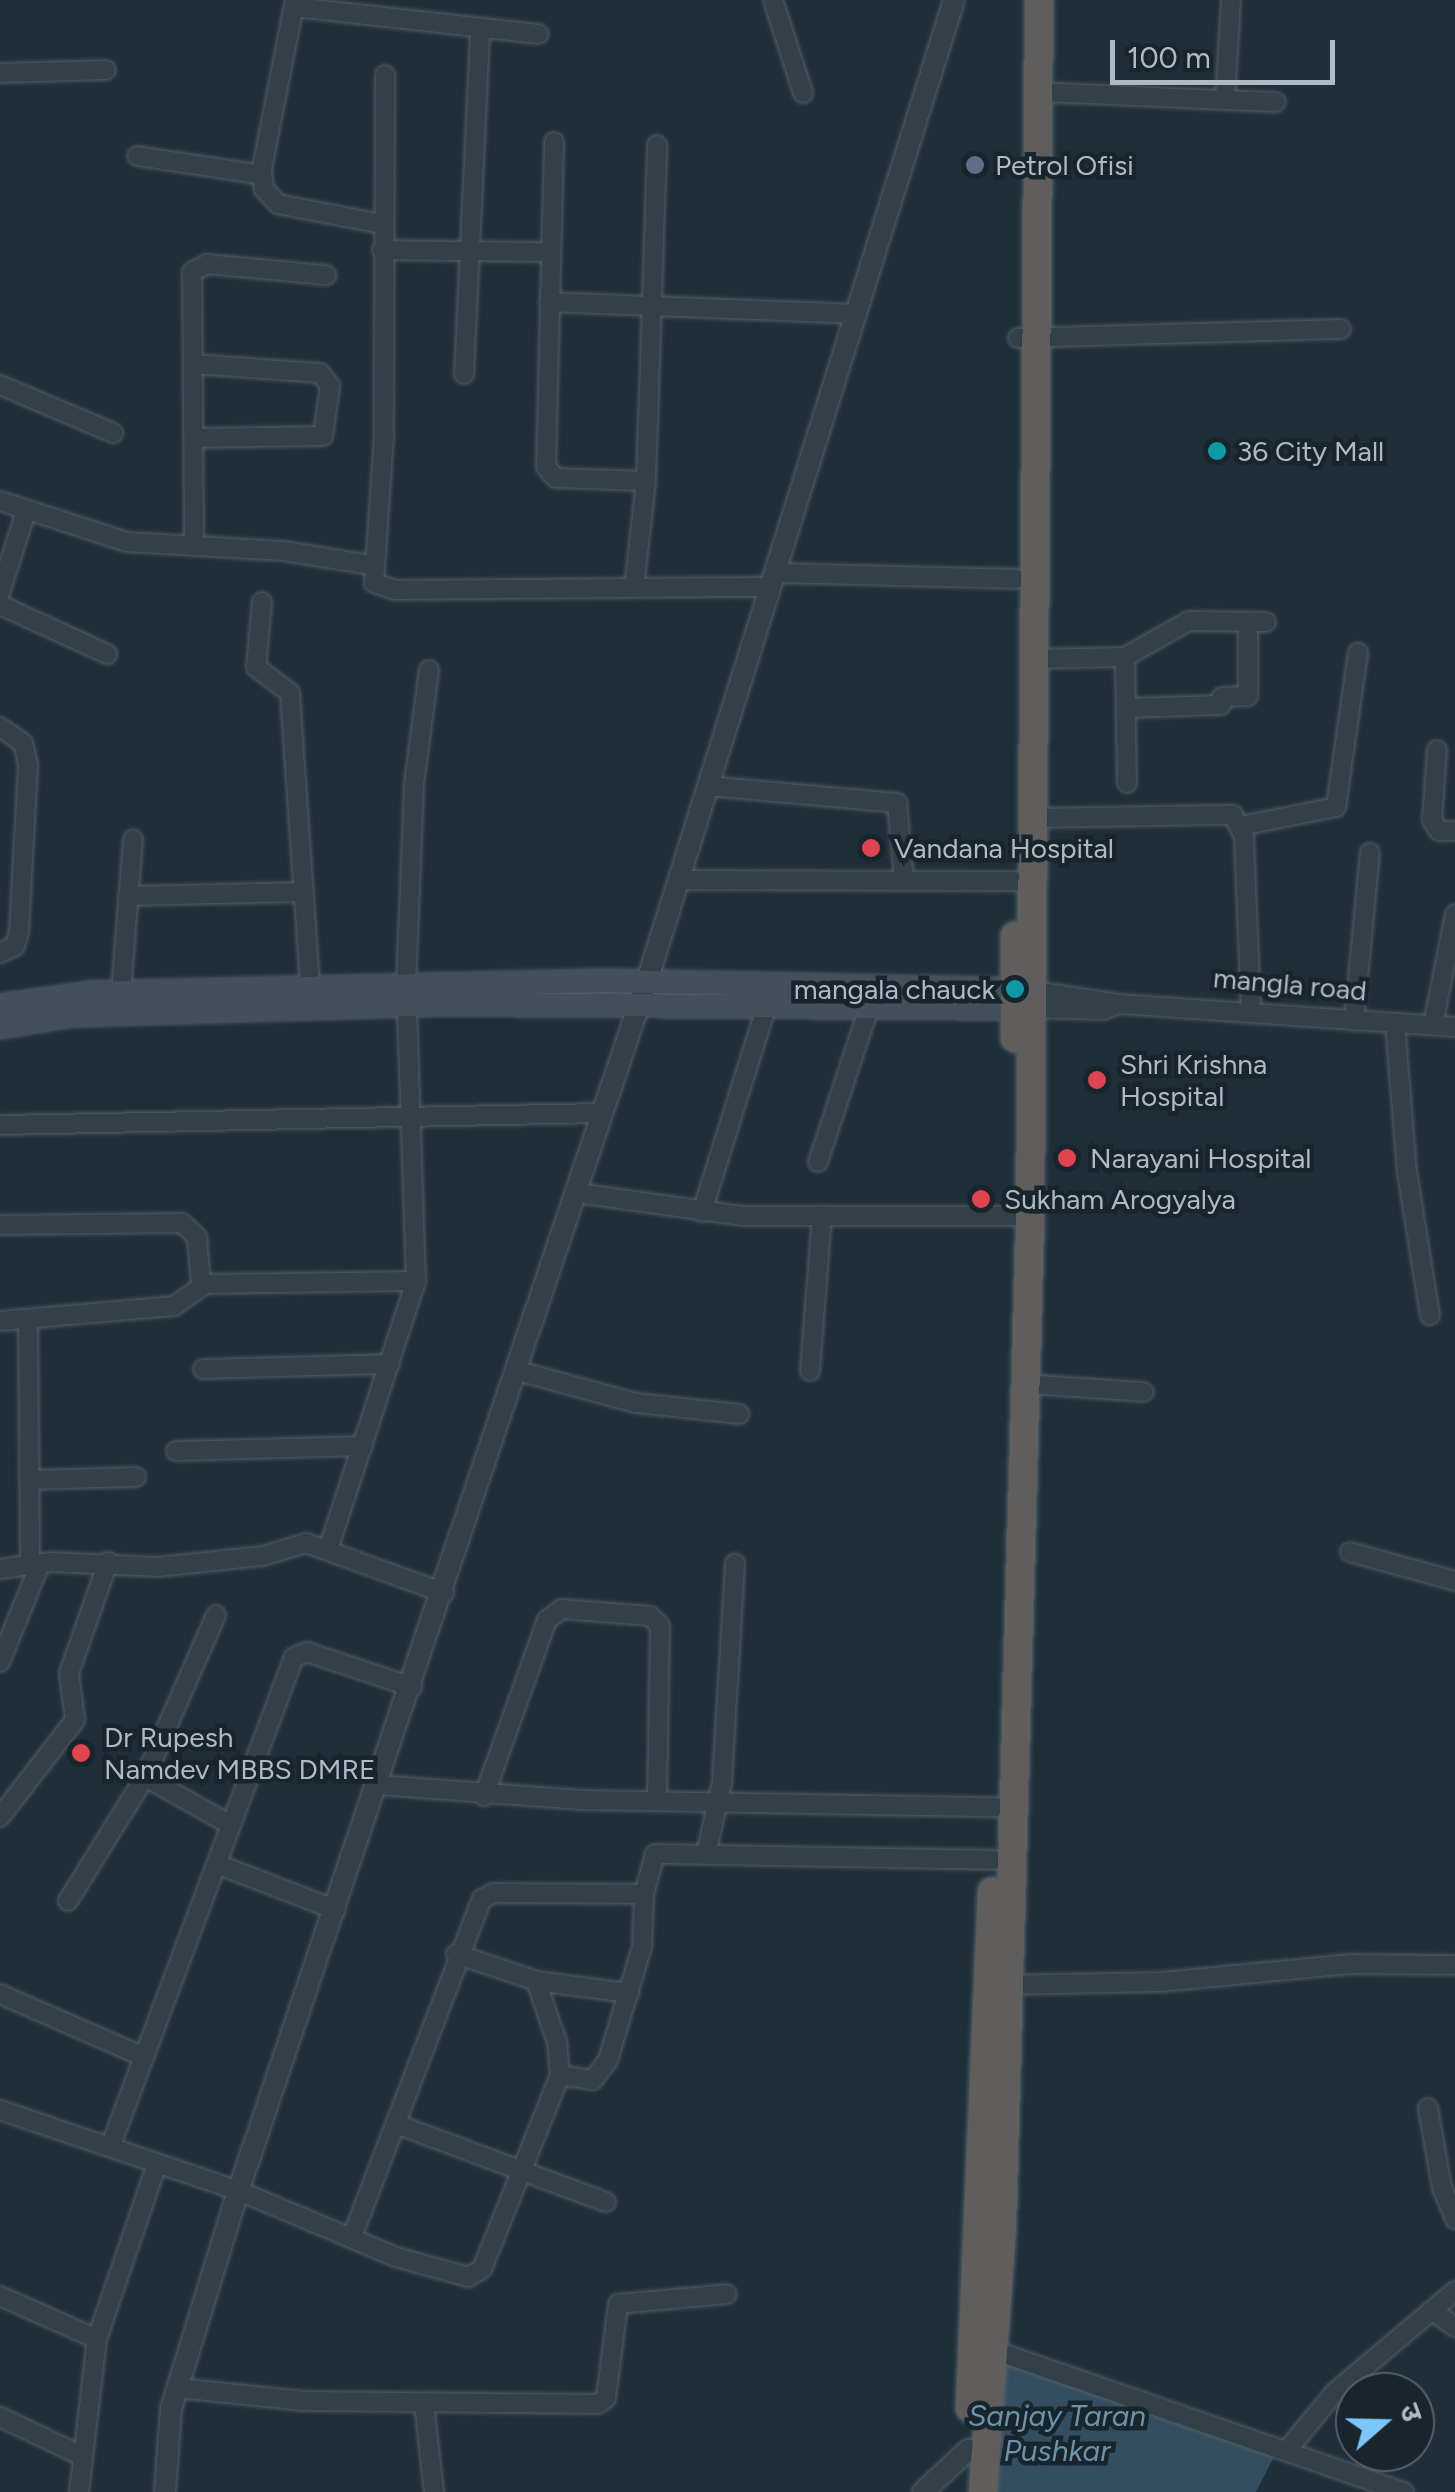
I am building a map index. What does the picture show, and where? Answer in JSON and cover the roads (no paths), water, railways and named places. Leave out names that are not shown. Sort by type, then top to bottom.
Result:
[{"type":"highway","points":[[982,2492],[993,2350],[997,1985],[1014,1511],[1015,1216],[1033,818],[1027,650],[1020,0]]},
{"type":"highway","points":[[964,2492],[997,1985],[994,1860],[1014,1511],[1026,1384],[1024,999],[1016,881],[1027,650],[1016,580],[1039,0]]},
{"type":"main road","points":[[0,1006],[121,992],[310,988],[406,995]]},
{"type":"main road","points":[[644,991],[767,1004],[870,1005],[1024,999]]},
{"type":"main road","points":[[0,1027],[72,1015],[406,995],[644,991],[1024,999]]},
{"type":"street","points":[[773,0],[803,93]]},
{"type":"street","points":[[165,2492],[178,2388],[239,2191],[444,1593],[644,991],[954,0]]},
{"type":"street","points":[[1225,100],[1230,0]]},
{"type":"street","points":[[382,224],[278,204],[266,194],[262,175],[295,3],[480,30],[539,34]]},
{"type":"street","points":[[464,374],[480,30]]},
{"type":"street","points":[[0,73],[106,70]]},
{"type":"street","points":[[385,75],[384,436],[370,566],[372,581],[384,589],[634,588],[774,580],[1016,580]]},
{"type":"street","points":[[1036,92],[1276,102]]},
{"type":"street","points":[[554,142],[548,470],[556,478],[646,481]]},
{"type":"street","points":[[634,588],[646,481],[657,145]]},
{"type":"street","points":[[137,156],[262,175]]},
{"type":"street","points":[[382,250],[550,252]]},
{"type":"street","points":[[194,546],[196,438],[189,284],[197,266],[326,275]]},
{"type":"street","points":[[549,302],[653,302],[857,314]]},
{"type":"street","points":[[1026,337],[1342,329]]},
{"type":"street","points":[[193,364],[320,374],[330,386],[328,430],[320,438],[196,438]]},
{"type":"street","points":[[0,385],[113,433]]},
{"type":"street","points":[[0,501],[126,542],[370,566]]},
{"type":"street","points":[[0,592],[26,511]]},
{"type":"street","points":[[262,602],[256,667],[290,692],[310,988]]},
{"type":"street","points":[[0,605],[107,654]]},
{"type":"street","points":[[1027,650],[1126,657],[1189,621],[1257,622],[1248,696],[1222,697],[1221,705],[1126,708]]},
{"type":"street","points":[[1241,826],[1336,807],[1358,653]]},
{"type":"street","points":[[1126,657],[1127,783]]},
{"type":"street","points":[[329,1547],[416,1281],[406,995],[414,784],[430,670]]},
{"type":"street","points":[[0,728],[22,743],[28,765],[19,931],[15,946],[0,953]]},
{"type":"street","points":[[1437,750],[1432,820],[1439,831],[1455,831]]},
{"type":"street","points":[[708,786],[897,803],[904,880]]},
{"type":"street","points":[[1033,818],[1226,813],[1241,826],[1251,1012]]},
{"type":"street","points":[[121,992],[132,839]]},
{"type":"street","points":[[1354,1020],[1370,853]]},
{"type":"street","points":[[679,880],[1016,881]]},
{"type":"street","points":[[128,896],[304,892]]},
{"type":"street","points":[[1433,1025],[1455,914]]},
{"type":"street","name":"mangla road","points":[[1024,999],[1455,1027]]},
{"type":"street","points":[[702,1212],[767,1004]]},
{"type":"street","points":[[818,1162],[870,1005]]},
{"type":"street","points":[[1394,1023],[1407,1172],[1430,1315]]},
{"type":"street","points":[[0,1125],[603,1113]]},
{"type":"street","points":[[577,1193],[702,1212],[1015,1216]]},
{"type":"street","points":[[810,1371],[822,1215]]},
{"type":"street","points":[[0,1225],[182,1223],[197,1237],[201,1285]]},
{"type":"street","points":[[0,1321],[174,1306],[201,1285],[416,1281]]},
{"type":"street","points":[[0,1662],[35,1565],[29,1480],[28,1319]]},
{"type":"street","points":[[202,1369],[390,1364]]},
{"type":"street","points":[[518,1371],[636,1403],[739,1414]]},
{"type":"street","points":[[1026,1384],[1144,1392]]},
{"type":"street","points":[[176,1452],[363,1446]]},
{"type":"street","points":[[29,1480],[136,1476]]},
{"type":"street","points":[[0,1568],[108,1562],[158,1567],[263,1556],[294,1544],[329,1547],[444,1593]]},
{"type":"street","points":[[1350,1552],[1455,1581]]},
{"type":"street","points":[[0,1817],[75,1720],[70,1673],[108,1562]]},
{"type":"street","points":[[706,1854],[720,1800],[735,1562]]},
{"type":"street","points":[[484,1796],[547,1620],[562,1609],[650,1616],[660,1626],[657,1799]]},
{"type":"street","points":[[68,1901],[145,1777],[216,1615]]},
{"type":"street","points":[[111,2146],[219,1865],[229,1824],[298,1654],[412,1686]]},
{"type":"street","points":[[145,1777],[229,1824]]},
{"type":"street","points":[[378,1785],[484,1796],[997,1807]]},
{"type":"street","points":[[560,2075],[596,2077],[608,2060],[642,1947],[644,1894],[654,1854],[994,1860]]},
{"type":"street","points":[[219,1865],[336,1910]]},
{"type":"street","points":[[352,2237],[478,1904],[490,1894],[644,1894]]},
{"type":"street","points":[[456,1954],[536,1981],[629,1993]]},
{"type":"street","points":[[997,1985],[1161,1982],[1351,1964],[1455,1965]]},
{"type":"street","points":[[0,2110],[239,2191],[352,2237],[468,2277],[482,2269],[560,2075],[558,2042],[536,1981]]},
{"type":"street","points":[[0,1994],[144,2057]]},
{"type":"street","points":[[1428,2108],[1438,2174],[1455,2219]]},
{"type":"street","points":[[396,2124],[606,2202]]},
{"type":"street","points":[[79,2492],[97,2339],[158,2164]]},
{"type":"street","points":[[1289,2448],[1335,2392],[1455,2291]]},
{"type":"street","points":[[178,2388],[424,2403],[598,2404],[606,2398],[618,2304],[727,2294]]},
{"type":"street","points":[[0,2296],[97,2339]]},
{"type":"street","points":[[1433,2311],[1455,2327]]},
{"type":"street","points":[[993,2350],[1289,2448],[1404,2492]]},
{"type":"street","points":[[424,2403],[434,2492]]},
{"type":"street","points":[[0,2418],[82,2456]]},
{"type":"street","points":[[923,2492],[968,2450]]},
{"type":"water","name":"Sanjay Taran Pushkar","points":[[1005,2353],[1275,2455],[1256,2492],[993,2492]]},
{"type":"place","name":"Petrol Ofisi","points":[[975,165]]},
{"type":"place","name":"36 City Mall","points":[[1217,451]]},
{"type":"place","name":"Vandana Hospital","points":[[871,848]]},
{"type":"place","name":"mangala chauck","points":[[1015,989]]},
{"type":"place","name":"Shri Krishna Hospital","points":[[1097,1080]]},
{"type":"place","name":"Narayani Hospital","points":[[1067,1158]]},
{"type":"place","name":"Sukham Arogyalya","points":[[981,1199]]},
{"type":"place","name":"Dr Rupesh Namdev MBBS DMRE","points":[[81,1753]]}]
